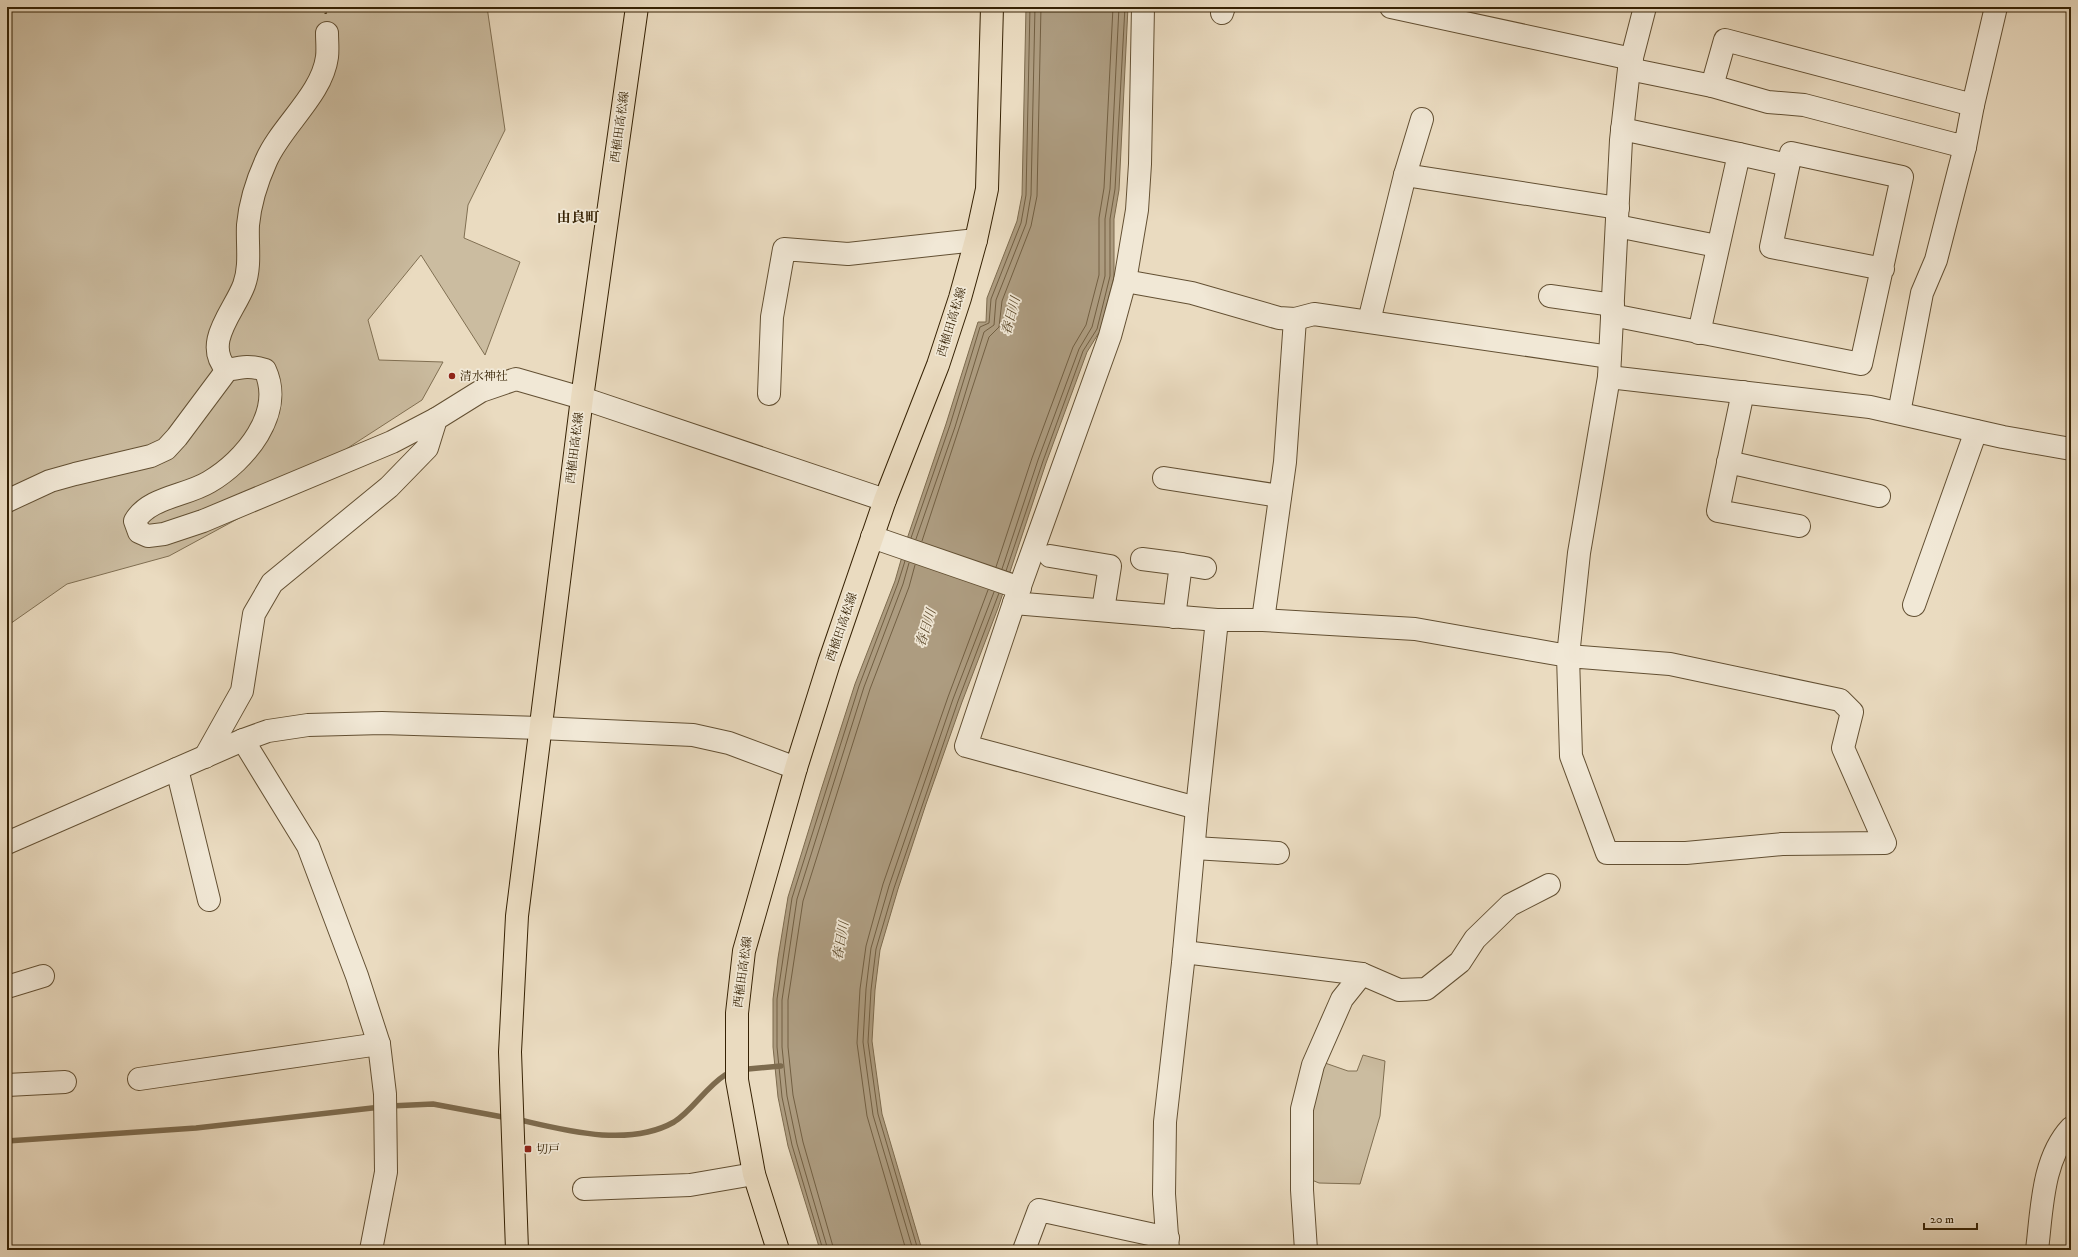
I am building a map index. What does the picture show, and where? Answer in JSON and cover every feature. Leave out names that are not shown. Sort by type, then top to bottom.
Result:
[{"type":"main road","name":"西植田高松線","points":[[517,1250],[510,1106],[512,991],[516,924],[582,398],[637,7]]},
{"type":"main road","name":"西植田高松線","points":[[778,1250],[754,1174],[737,1080],[737,1013],[744,951],[796,768],[885,500],[938,365],[976,240],[986,189],[992,7]]},
{"type":"street","points":[[1143,7],[1140,164],[1137,210],[1125,281],[1110,336],[1017,595],[966,746],[1197,808]]},
{"type":"street","points":[[1391,7],[1630,64],[1768,102],[1804,105],[1965,147]]},
{"type":"street","points":[[872,537],[1017,595],[1103,610],[1217,620],[1263,620],[1415,629],[1568,656],[1670,664],[1840,700],[1852,712],[1843,748],[1885,843],[1782,844],[1686,853],[1607,853],[1571,756],[1568,656],[1579,553],[1610,367],[1622,129],[1630,64],[1645,7]]},
{"type":"street","points":[[1899,414],[1922,293],[1936,260],[1965,147],[1973,105],[1996,7]]},
{"type":"street","points":[[227,370],[219,362],[217,347],[220,333],[244,284],[248,264],[248,226],[251,204],[266,162],[276,141],[310,96],[322,75],[327,57],[327,33]]},
{"type":"street","points":[[1712,86],[1725,40],[1973,105]]},
{"type":"street","points":[[1369,321],[1405,175],[1422,119]]},
{"type":"street","points":[[1622,129],[1788,165]]},
{"type":"street","points":[[1550,296],[1613,310],[1699,333],[1861,364],[1883,269],[1902,177],[1791,153],[1771,247],[1883,269]]},
{"type":"street","points":[[1699,333],[1717,246],[1739,154]]},
{"type":"street","points":[[1405,175],[1617,217],[1717,246]]},
{"type":"street","points":[[770,394],[772,317],[784,249],[848,254],[976,240]]},
{"type":"street","points":[[1125,281],[1192,293],[1279,318],[1295,319],[1314,314],[1369,321],[1743,392],[1870,407],[1976,431],[2071,449]]},
{"type":"street","points":[[1263,620],[1285,462],[1295,319]]},
{"type":"street","points":[[7,500],[50,481],[146,458],[166,449],[227,370],[251,365],[265,370],[271,381],[272,403],[267,420],[254,440],[232,465],[209,482],[146,507],[135,521],[139,532],[148,536],[164,534],[203,521],[392,442],[436,419],[481,391],[516,379],[582,398],[885,500]]},
{"type":"street","points":[[1743,392],[1718,511],[1799,526]]},
{"type":"street","points":[[205,757],[242,691],[254,614],[272,584],[389,487],[427,448],[436,419]]},
{"type":"street","points":[[1914,605],[1976,431]]},
{"type":"street","points":[[1728,462],[1879,496]]},
{"type":"street","points":[[1164,478],[1280,496]]},
{"type":"street","points":[[1050,556],[1110,566],[1103,610]]},
{"type":"street","points":[[1142,559],[1205,568]]},
{"type":"street","points":[[1174,616],[1181,564]]},
{"type":"street","points":[[1024,1250],[1039,1210],[1168,1244],[1164,1194],[1165,1122],[1184,952],[1197,808],[1217,620]]},
{"type":"street","points":[[7,842],[243,740],[268,731],[308,725],[382,723],[540,728],[693,736],[729,743],[796,768]]},
{"type":"street","points":[[243,740],[308,846],[357,976],[378,1044],[385,1094],[386,1172],[371,1250]]},
{"type":"street","points":[[177,769],[210,900]]},
{"type":"street","points":[[1194,848],[1278,853]]},
{"type":"street","points":[[1184,952],[1362,974],[1399,990],[1426,989],[1460,962],[1474,939],[1510,906],[1549,884]]},
{"type":"street","points":[[1306,1250],[1302,1190],[1302,1108],[1313,1064],[1342,999],[1362,974]]},
{"type":"street","points":[[7,987],[43,976]]},
{"type":"street","points":[[139,1079],[378,1044]]},
{"type":"street","points":[[7,1085],[65,1082]]},
{"type":"street","points":[[2037,1250],[2044,1195],[2054,1152],[2071,1128]]},
{"type":"street","points":[[584,1189],[690,1185],[754,1174]]},
{"type":"shaded area","points":[[7,7],[487,7],[505,130],[468,205],[464,238],[520,262],[485,355],[421,255],[368,320],[379,360],[443,362],[422,400],[241,517],[169,556],[67,584],[7,626]]},
{"type":"shaded area","points":[[1363,1055],[1385,1061],[1380,1116],[1360,1184],[1319,1183],[1307,1178],[1306,1111],[1325,1063],[1348,1071],[1357,1071]]},
{"type":"water","name":"春日川","points":[[1026,7],[1128,7],[1119,190],[1114,219],[1114,277],[1100,331],[1087,352],[1046,463],[998,608],[962,702],[926,804],[880,950],[875,990],[872,1041],[882,1114],[922,1250],[820,1250],[788,1146],[778,1097],[773,1047],[773,999],[788,897],[855,684],[895,581],[907,539],[946,424],[978,322],[986,322],[987,298],[1017,221],[1022,195]]},
{"type":"waterway","points":[[748,1069],[781,1066]]},
{"type":"waterway","points":[[516,1119],[575,1132],[616,1135],[637,1134],[656,1130],[674,1122],[687,1112],[711,1086],[725,1075]]},
{"type":"waterway","points":[[390,1106],[433,1104],[508,1118]]},
{"type":"waterway","points":[[7,1141],[196,1128],[381,1107]]},
{"type":"place","name":"清水神社","points":[[452,376]]},
{"type":"place","name":"切戸","points":[[528,1149]]},
{"type":"district","name":"由良町","points":[[578,218]]}]
